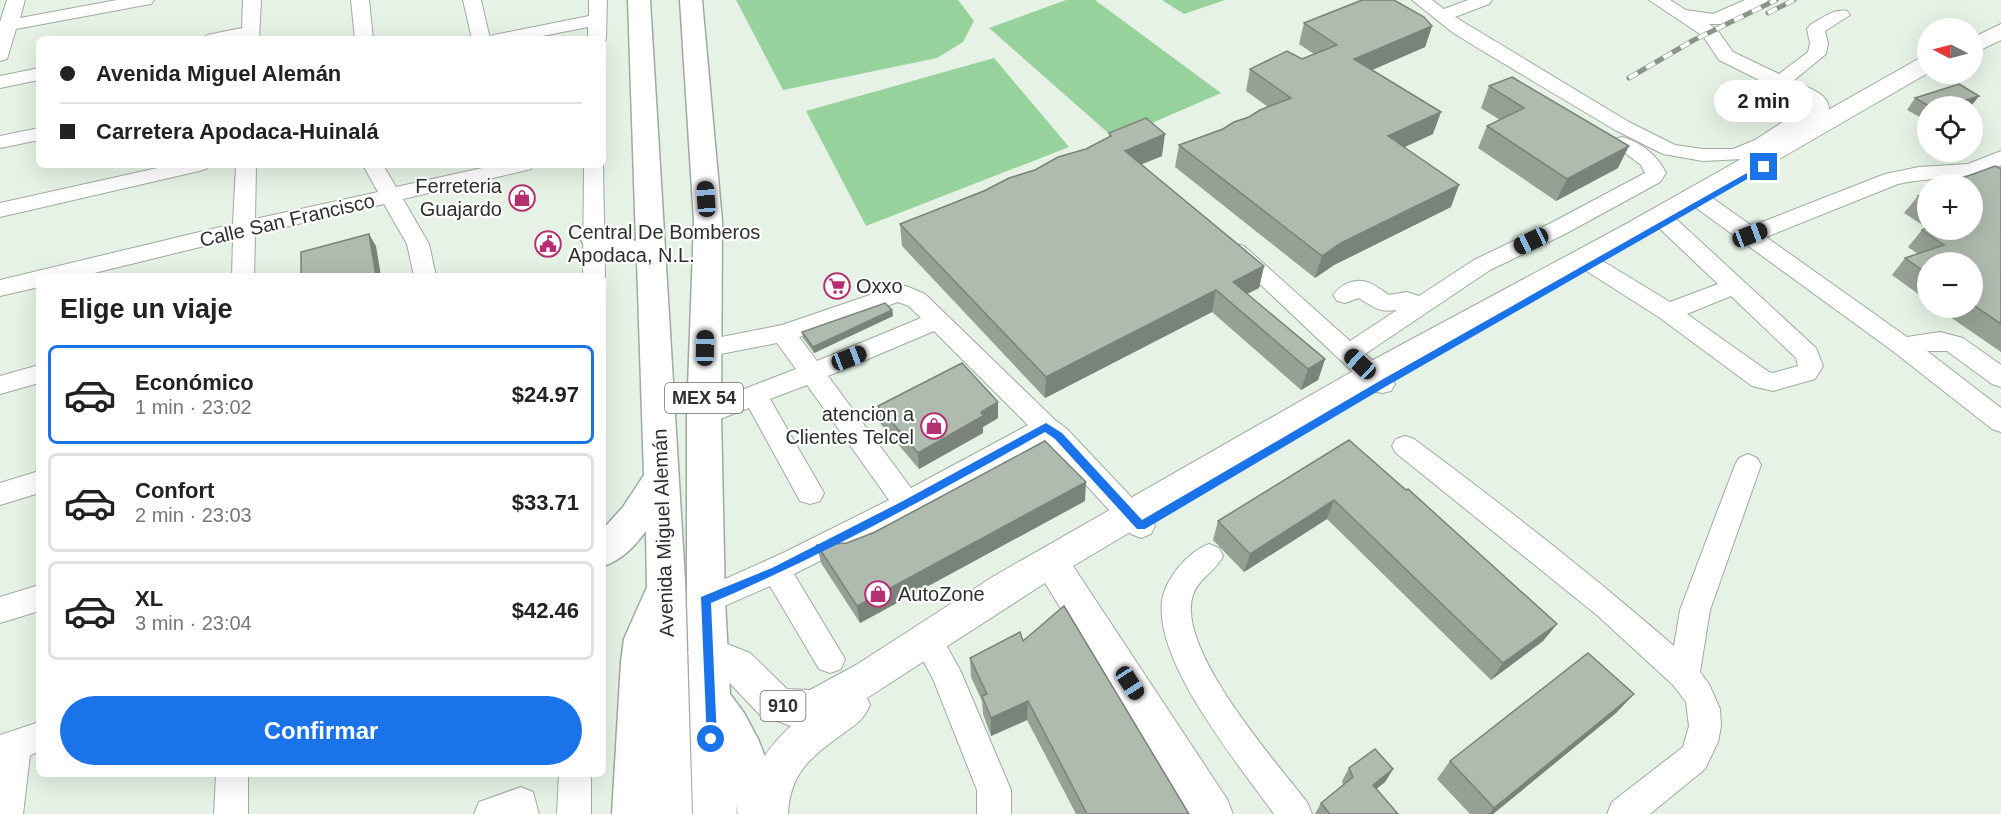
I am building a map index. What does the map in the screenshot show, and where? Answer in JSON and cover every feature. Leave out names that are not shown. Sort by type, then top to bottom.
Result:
[{"type":"highway","name":"Avenida Miguel Alemán","points":[[639,0],[666,581],[669,814]]},
{"type":"highway","name":"Avenida Miguel Alemán","points":[[691,0],[708,221],[704,415],[705,601],[715,806]]},
{"type":"highway","points":[[594,238],[651,255]]},
{"type":"highway","points":[[606,548],[616,541],[634,519],[661,477]]},
{"type":"highway","points":[[634,814],[641,662],[647,630],[666,581]]},
{"type":"highway","points":[[709,700],[728,721],[746,755],[760,814]]},
{"type":"main road","points":[[1983,31],[2001,21]]},
{"type":"main road","points":[[1983,41],[2001,31]]},
{"type":"main road","name":"910","points":[[707,653],[737,665],[774,702],[790,708],[814,708],[872,682],[933,651],[1136,520],[1917,69]]},
{"type":"main road","name":"910","points":[[1376,380],[1593,265],[1917,79]]},
{"type":"main road","name":"910","points":[[767,814],[772,783],[778,768],[788,754],[872,682],[1007,586],[1136,520]]},
{"type":"main road","points":[[1057,572],[1212,814]]},
{"type":"street","points":[[0,55],[4,26],[16,0]]},
{"type":"street","points":[[4,26],[145,0]]},
{"type":"street","points":[[250,35],[252,0]]},
{"type":"street","points":[[360,0],[364,36]]},
{"type":"street","points":[[472,0],[480,36]]},
{"type":"street","points":[[597,0],[597,36]]},
{"type":"street","points":[[1421,0],[1458,28],[1622,126],[1660,146],[1686,153],[1736,155],[1762,144],[1819,110],[1819,103],[1812,97],[1726,56],[1719,50],[1715,38],[1709,32],[1658,0]]},
{"type":"street","points":[[1443,16],[1483,0]]},
{"type":"street","points":[[1680,14],[1715,20],[1759,0]]},
{"type":"street","points":[[1780,81],[1817,54],[1819,43],[1816,29],[1840,15]]},
{"type":"street","points":[[514,36],[597,20]]},
{"type":"street","points":[[1348,354],[1482,265],[1557,229],[1653,177],[1656,173],[1650,161],[1644,156],[1465,51]]},
{"type":"street","points":[[0,82],[36,75]]},
{"type":"street","points":[[0,142],[36,135]]},
{"type":"street","points":[[1750,235],[1892,179],[1925,172],[1969,170],[1983,166],[2001,156]]},
{"type":"street","points":[[0,210],[187,168]]},
{"type":"street","points":[[243,273],[246,168]]},
{"type":"street","points":[[375,168],[418,244],[424,273]]},
{"type":"street","name":"Calle San Francisco","points":[[62,273],[512,168]]},
{"type":"street","points":[[594,168],[594,273]]},
{"type":"street","points":[[1703,202],[1903,346],[2001,422]]},
{"type":"street","points":[[1593,265],[1668,312],[1761,379],[1773,382],[1806,373],[1811,366],[1806,354],[1666,223]]},
{"type":"street","points":[[1223,239],[1376,380]]},
{"type":"street","points":[[0,288],[36,280]]},
{"type":"street","points":[[1345,295],[1360,287],[1385,304],[1407,300],[1419,306]]},
{"type":"street","points":[[1668,312],[1733,287]]},
{"type":"street","points":[[704,415],[812,373],[880,298],[906,294],[917,300],[1046,427],[1059,436],[1136,520]]},
{"type":"street","points":[[705,348],[783,333],[848,331],[937,320]]},
{"type":"street","points":[[783,333],[907,504]]},
{"type":"street","points":[[1903,346],[1940,341],[1954,344],[2001,378]]},
{"type":"street","points":[[0,385],[36,376]]},
{"type":"street","points":[[1970,398],[2001,392]]},
{"type":"street","points":[[755,396],[810,493]]},
{"type":"street","points":[[705,601],[776,571],[907,504],[1046,427]]},
{"type":"street","points":[[1405,446],[1608,607],[1684,675],[1698,694],[1704,709],[1705,726],[1702,742],[1694,758],[1624,814]]},
{"type":"street","points":[[1684,675],[1695,610],[1749,465]]},
{"type":"street","points":[[0,494],[36,483]]},
{"type":"street","points":[[1209,556],[1186,579],[1179,593],[1176,603],[1178,627],[1189,657],[1216,706],[1296,814]]},
{"type":"street","points":[[776,571],[830,659]]},
{"type":"street","points":[[0,610],[36,599]]},
{"type":"street","points":[[933,651],[946,672],[994,790],[994,814]]},
{"type":"street","points":[[6,814],[18,744]]},
{"type":"street","points":[[231,814],[232,777]]},
{"type":"street","points":[[574,814],[575,777]]},
{"type":"street","points":[[491,814],[521,804],[522,814]]},
{"type":"green space","points":[[736,0],[958,0],[974,21],[963,42],[937,58],[783,90]]},
{"type":"green space","points":[[1066,0],[1095,0],[1221,93],[1115,139],[989,28]]},
{"type":"green space","points":[[1162,0],[1225,0],[1184,14]]},
{"type":"green space","points":[[994,58],[1069,147],[866,226],[806,111]]},
{"type":"building","points":[[1362,0],[1394,0],[1424,17],[1432,26],[1354,59],[1441,112],[1388,136],[1459,185],[1341,243],[1322,256],[1179,145],[1223,129],[1260,110],[1291,98],[1250,69],[1287,51],[1302,59],[1337,45],[1304,23]]},
{"type":"building","points":[[1512,77],[1629,146],[1567,179],[1487,126],[1524,108],[1489,86]]},
{"type":"building","points":[[1959,84],[1979,96],[1921,96]]},
{"type":"building","points":[[1146,118],[1165,134],[1125,151],[1264,266],[1233,282],[1325,359],[1308,369],[1216,290],[1046,377],[900,224],[984,191],[1009,178],[1035,170],[1058,157],[1086,149],[1111,136],[1109,133]]},
{"type":"building","points":[[1995,166],[2001,168],[2001,324],[1983,312],[1983,252],[1923,252],[1944,245],[1937,240],[1983,240],[1983,174],[1973,174]]},
{"type":"building","points":[[369,234],[376,273],[301,273],[301,252]]},
{"type":"building","points":[[1917,254],[1917,266],[1905,258]]},
{"type":"building","points":[[885,303],[892,310],[813,347],[802,332]]},
{"type":"building","name":"atencion a Clientes Telcel","points":[[962,363],[998,402],[981,412],[983,416],[918,453],[878,406]]},
{"type":"building","points":[[1349,440],[1406,490],[1408,489],[1557,624],[1503,663],[1334,500],[1250,554],[1218,521]]},
{"type":"building","points":[[1045,441],[1086,482],[857,606],[817,545],[847,543],[875,532]]},
{"type":"building","points":[[1064,606],[1189,814],[1087,814],[1028,701],[991,718],[982,696],[987,694],[970,658],[1020,632],[1023,641]]},
{"type":"building","points":[[1588,653],[1634,694],[1494,808],[1450,761]]},
{"type":"building","points":[[1375,749],[1393,769],[1373,785],[1398,814],[1330,814],[1321,803],[1353,777],[1349,768]]},
{"type":"railway","points":[[1629,78],[1692,41],[1776,0]]},
{"type":"railway","points":[[1768,13],[1794,0]]},
{"type":"place","name":"Ferreteria Guajardo","points":[[522,198]]},
{"type":"place","name":"Central De Bomberos Apodaca, N.L.","points":[[548,244]]},
{"type":"place","name":"Oxxo","points":[[837,286]]},
{"type":"place","name":"atencion a Clientes Telcel","points":[[934,426]]},
{"type":"place","name":"AutoZone","points":[[878,594]]},
{"type":"route","points":[[711,739],[705,601],[776,571],[907,504],[1046,427],[1059,436],[1141,526],[1382,384],[1764,167]]}]
